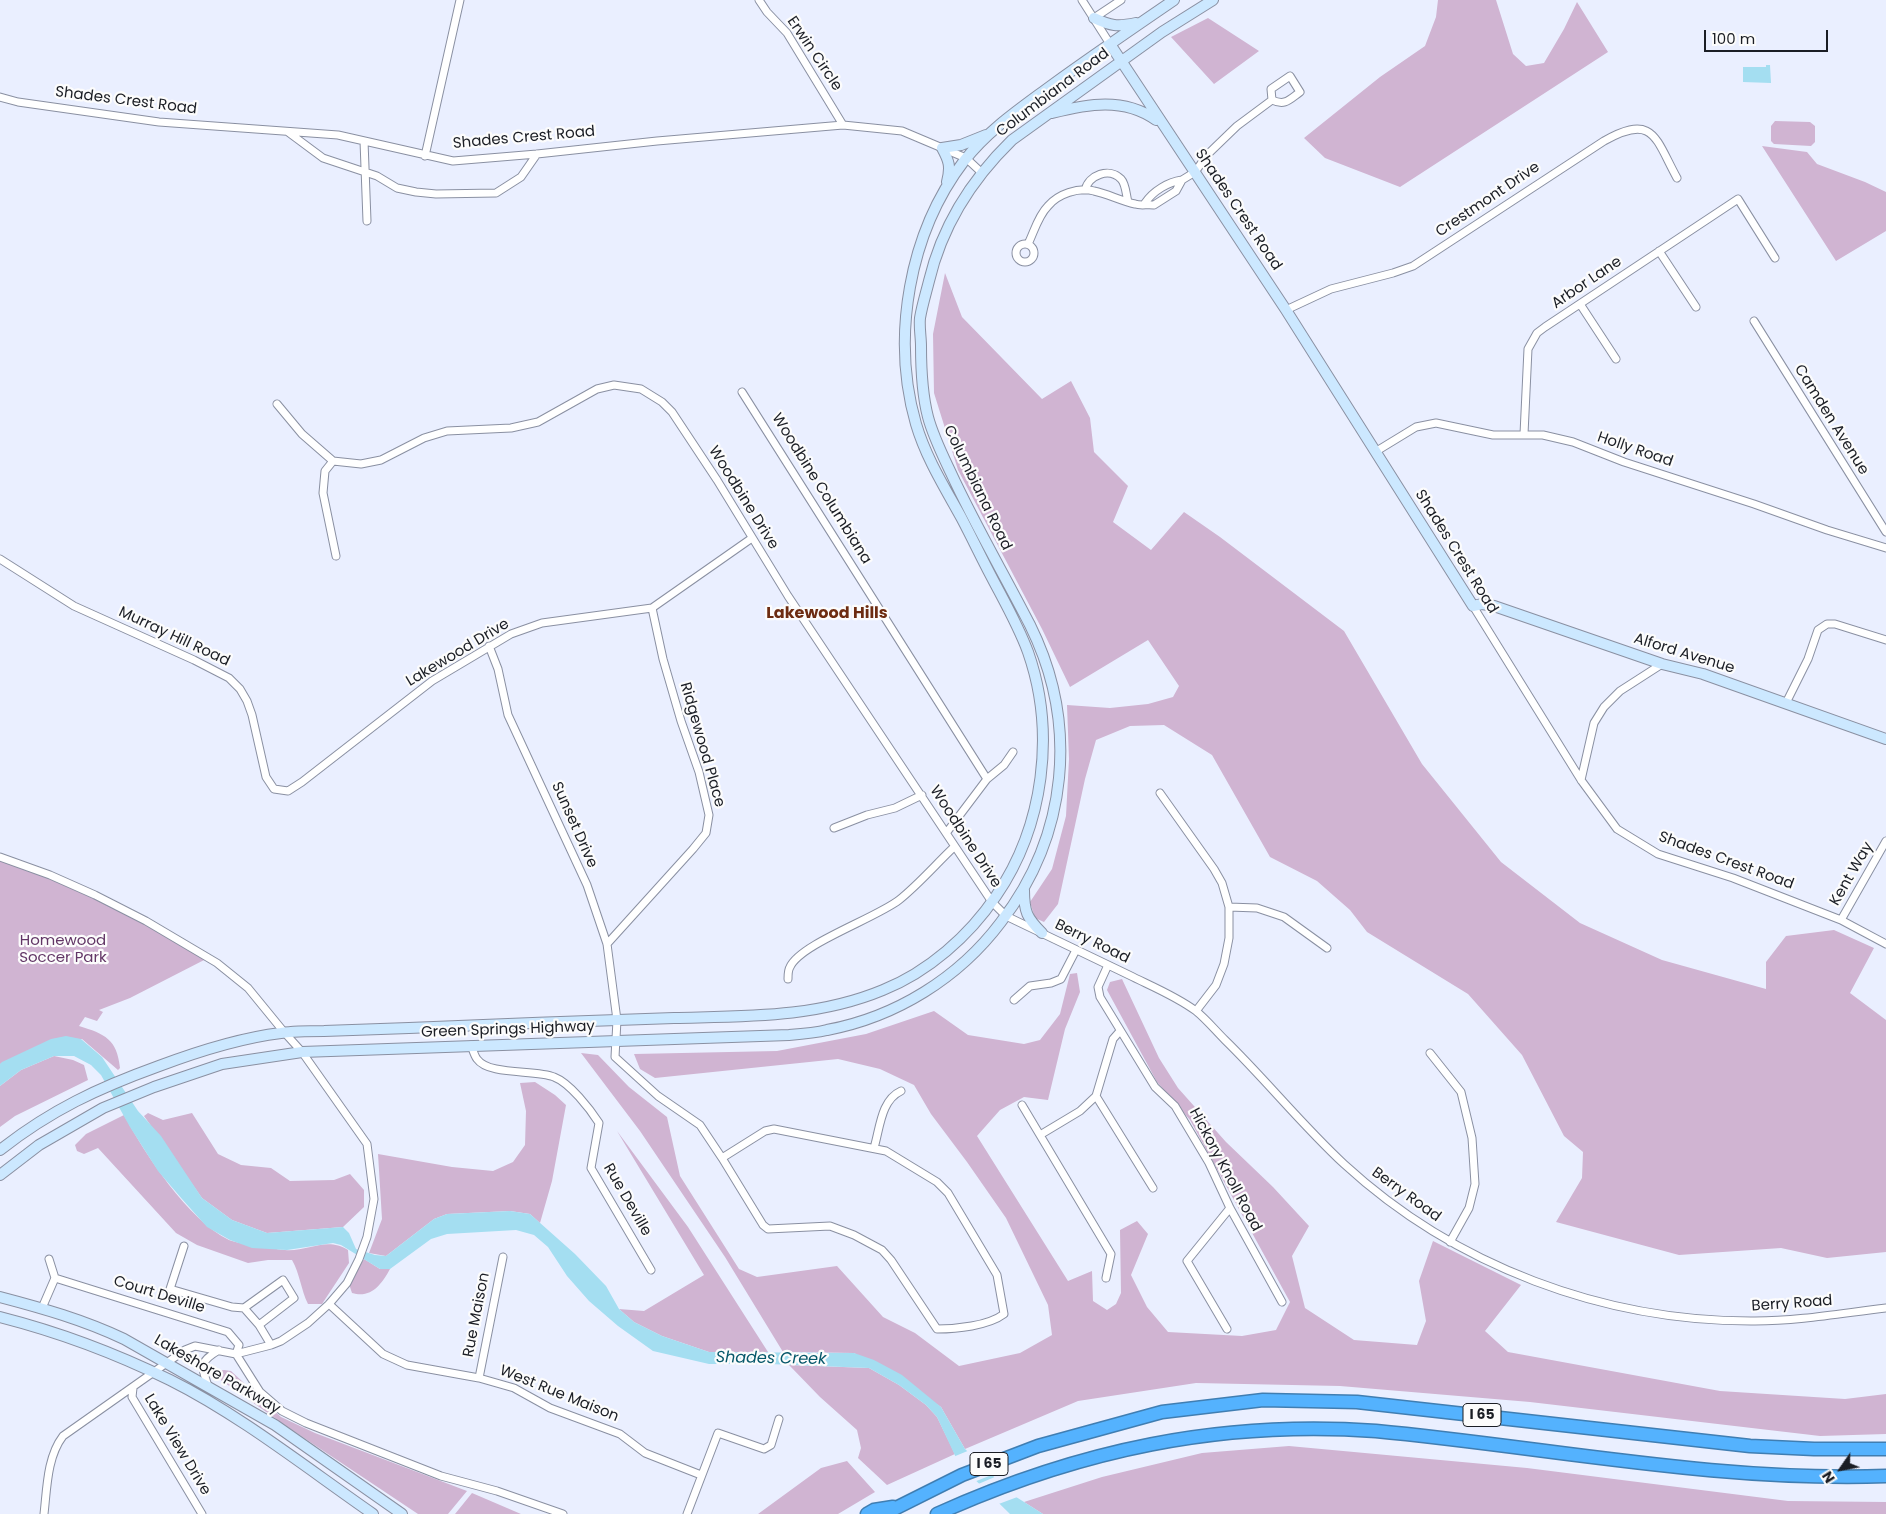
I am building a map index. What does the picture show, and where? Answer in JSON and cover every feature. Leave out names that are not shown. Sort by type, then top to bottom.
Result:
[{"type":"highway","name":"I 65","points":[[875,1513],[901,1506],[941,1485],[993,1462],[1081,1433],[1162,1412],[1254,1402],[1357,1402],[1750,1446],[1814,1449],[1886,1449]]},
{"type":"highway","name":"I 65","points":[[937,1514],[981,1494],[1030,1476],[1104,1454],[1219,1433],[1276,1429],[1350,1429],[1415,1434],[1732,1472],[1886,1476]]},
{"type":"main road","name":"Columbiana Road","points":[[992,902],[1010,874],[1024,842],[1036,800],[1041,772],[1042,730],[1040,700],[1030,660],[1019,630],[930,461],[916,425],[906,373],[906,310],[916,259],[933,214],[946,187],[966,158],[997,126],[1174,0]]},
{"type":"main road","name":"Columbiana Road","points":[[1006,916],[1024,890],[1041,855],[1052,821],[1058,789],[1060,760],[1059,730],[1053,690],[1044,659],[1030,625],[967,508],[928,418],[921,380],[920,319],[934,259],[943,236],[959,205],[991,161],[1012,140],[1046,114],[1197,4],[1213,0]]},
{"type":"main road","points":[[1094,18],[1108,25],[1120,27],[1144,20]]},
{"type":"main road","name":"Shades Crest Road","points":[[1110,44],[1286,310],[1473,606]]},
{"type":"main road","points":[[1046,114],[1087,105],[1119,105],[1138,109],[1161,123]]},
{"type":"main road","points":[[946,187],[950,169],[948,158],[942,148],[960,145],[990,134]]},
{"type":"main road","name":"Alford Avenue","points":[[1473,606],[1482,604],[1494,606],[1662,664],[1703,674],[1886,739]]},
{"type":"main road","points":[[1019,630],[1030,625]]},
{"type":"main road","points":[[1024,890],[1026,914],[1042,933]]},
{"type":"main road","name":"Green Springs Highway","points":[[0,1150],[26,1129],[90,1093],[214,1046],[284,1032],[758,1017],[826,1008],[883,990],[917,973],[946,951],[976,922],[992,902]]},
{"type":"main road","name":"Green Springs Highway","points":[[0,1175],[39,1145],[107,1106],[154,1087],[222,1064],[302,1052],[789,1035],[827,1030],[865,1020],[909,1002],[954,972],[987,940],[1006,916]]},
{"type":"main road","name":"Lakeshore Parkway","points":[[0,1297],[42,1308],[107,1331],[166,1362],[276,1425],[402,1514]]},
{"type":"main road","name":"Lakeshore Parkway","points":[[0,1317],[71,1337],[171,1381],[236,1419],[372,1514]]},
{"type":"street","points":[[425,156],[460,0]]},
{"type":"street","name":"Erwin Circle","points":[[759,0],[766,12],[787,33],[843,125]]},
{"type":"street","points":[[1082,0],[1110,44]]},
{"type":"street","points":[[1094,18],[1121,0]]},
{"type":"street","points":[[1290,76],[1300,92],[1286,102],[1280,103],[1272,100],[1271,89],[1290,76]]},
{"type":"street","name":"Shades Crest Road","points":[[0,97],[18,102],[159,122],[338,135],[453,161],[843,125],[902,131],[966,158],[982,173]]},
{"type":"street","points":[[1028,244],[1048,205],[1067,193],[1080,189],[1093,191],[1137,205],[1145,203],[1154,205],[1176,191],[1182,180],[1195,172],[1208,154],[1237,126],[1272,100]]},
{"type":"street","name":"Crestmont Drive","points":[[1286,310],[1331,289],[1413,266],[1604,140],[1627,130],[1641,128],[1649,132],[1655,138],[1677,178]]},
{"type":"street","points":[[288,132],[323,158],[377,176],[398,188],[436,194],[496,193],[521,177],[538,154]]},
{"type":"street","points":[[364,141],[367,221]]},
{"type":"street","points":[[1085,190],[1091,179],[1097,175],[1105,173],[1114,175],[1122,179],[1128,202]]},
{"type":"street","name":"Arbor Lane","points":[[1524,434],[1528,349],[1537,333],[1738,199],[1775,258]]},
{"type":"street","points":[[1659,251],[1696,307]]},
{"type":"street","points":[[1580,304],[1616,359]]},
{"type":"street","name":"Camden Avenue","points":[[1754,321],[1886,532]]},
{"type":"street","name":"Woodbine Drive","points":[[333,461],[361,464],[381,460],[424,438],[447,431],[512,428],[538,422],[597,389],[614,385],[641,389],[662,402],[672,412],[717,480],[752,538],[875,729],[922,795],[947,832],[954,847],[992,902]]},
{"type":"street","name":"Woodbine Columbiana","points":[[742,392],[987,779]]},
{"type":"street","points":[[277,404],[302,434],[333,461],[325,471],[323,493],[336,556]]},
{"type":"street","name":"Holly Road","points":[[1375,452],[1416,427],[1436,423],[1493,435],[1543,435],[1566,440],[1624,462],[1886,548]]},
{"type":"street","name":"Lakewood Drive","points":[[350,744],[432,681],[511,634],[542,623],[652,608],[752,538]]},
{"type":"street","name":"Murray Hill Road","points":[[0,559],[74,606],[194,660],[229,678],[240,689],[247,701],[266,777],[274,789],[288,791],[350,744]]},
{"type":"street","name":"Shades Crest Road","points":[[1473,606],[1581,780],[1617,829],[1658,854],[1733,878],[1841,920],[1886,944]]},
{"type":"street","name":"Ridgewood Place","points":[[607,944],[706,833],[709,815],[699,772],[681,721],[663,659],[652,608]]},
{"type":"street","points":[[1786,703],[1808,659],[1818,630],[1822,626],[1835,624],[1886,640]]},
{"type":"street","name":"Sunset Drive","points":[[490,646],[498,669],[508,715],[586,885],[607,944],[617,1020],[615,1057],[658,1096],[700,1125],[722,1158]]},
{"type":"street","points":[[1581,780],[1594,723],[1604,707],[1620,691],[1662,664]]},
{"type":"street","points":[[947,832],[987,779],[1004,765],[1013,752]]},
{"type":"street","points":[[1160,793],[1214,869],[1222,883],[1229,907],[1229,938],[1224,964],[1216,985],[1196,1011]]},
{"type":"street","points":[[834,828],[867,815],[895,808],[922,795]]},
{"type":"street","name":"Kent Way","points":[[1841,920],[1886,841]]},
{"type":"street","points":[[788,979],[790,967],[798,957],[820,942],[882,912],[900,899],[954,847]]},
{"type":"street","points":[[0,857],[50,875],[146,921],[217,963],[248,988],[302,1052],[367,1144],[374,1198],[367,1237],[356,1267],[347,1283],[329,1304],[308,1323],[281,1341],[236,1354],[195,1346],[166,1362],[133,1388],[64,1436],[56,1446],[51,1460],[44,1514]]},
{"type":"street","name":"Berry Road","points":[[992,902],[1006,916],[1167,994],[1196,1011],[1249,1064],[1329,1150],[1352,1171],[1402,1211],[1450,1242],[1496,1265],[1539,1283],[1589,1300],[1652,1313],[1710,1320],[1782,1320],[1886,1308]]},
{"type":"street","points":[[1229,907],[1257,908],[1284,917],[1327,948]]},
{"type":"street","points":[[1014,1000],[1030,986],[1052,983],[1061,979],[1076,950]]},
{"type":"street","name":"Hickory Knoll Road","points":[[1108,965],[1099,982],[1098,992],[1155,1087],[1175,1106],[1209,1162],[1230,1208],[1282,1302]]},
{"type":"street","points":[[1040,1135],[1080,1111],[1096,1096],[1113,1038],[1120,1031]]},
{"type":"street","name":"Rue Deville","points":[[471,1045],[478,1061],[493,1069],[552,1076],[563,1081],[593,1114],[599,1123],[591,1168],[651,1270]]},
{"type":"street","points":[[1430,1053],[1461,1092],[1472,1138],[1475,1184],[1469,1208],[1450,1242]]},
{"type":"street","points":[[874,1148],[886,1102],[895,1093],[902,1090]]},
{"type":"street","points":[[1096,1096],[1153,1188]]},
{"type":"street","points":[[1022,1105],[1111,1254],[1106,1278]]},
{"type":"street","points":[[774,1129],[874,1148],[886,1151],[937,1182],[948,1193],[997,1275],[1004,1314],[996,1320],[952,1329],[937,1329],[892,1260],[882,1250],[854,1235],[830,1226],[768,1229],[763,1226],[722,1158],[765,1131],[774,1129]]},
{"type":"street","points":[[1228,1329],[1187,1261],[1230,1208]]},
{"type":"street","points":[[184,1246],[170,1289],[232,1308],[244,1308],[283,1280],[294,1298],[259,1325]]},
{"type":"street","name":"Rue Maison","points":[[479,1378],[503,1257]]},
{"type":"street","points":[[42,1308],[55,1278],[49,1259]]},
{"type":"street","name":"Court Deville","points":[[55,1278],[228,1332],[239,1345],[236,1354]]},
{"type":"street","name":"West Rue Maison","points":[[329,1304],[383,1354],[406,1365],[479,1378],[514,1388],[550,1408],[620,1434],[645,1453],[701,1475]]},
{"type":"street","points":[[244,1308],[259,1325],[271,1344]]},
{"type":"street","points":[[208,1386],[202,1369],[203,1363],[219,1350]]},
{"type":"street","points":[[236,1354],[260,1392],[282,1411],[306,1423],[441,1476],[563,1514]]},
{"type":"street","name":"Lake View Drive","points":[[133,1388],[132,1397],[202,1514]]},
{"type":"street","points":[[687,1514],[718,1433],[764,1449],[771,1445],[779,1419]]},
{"type":"green space","points":[[1438,0],[1496,0],[1513,54],[1526,66],[1544,63],[1577,2],[1608,52],[1400,187],[1325,158],[1304,138],[1380,77],[1425,46],[1436,17]]},
{"type":"green space","points":[[1208,18],[1259,51],[1214,84],[1171,37]]},
{"type":"green space","points":[[1775,121],[1810,122],[1815,126],[1815,142],[1811,146],[1774,144],[1771,141],[1771,126]]},
{"type":"green space","points":[[1762,146],[1807,152],[1817,164],[1886,192],[1886,231],[1836,261]]},
{"type":"green space","points":[[945,273],[962,317],[1042,399],[1071,381],[1090,418],[1094,452],[1128,486],[1113,522],[1151,550],[1184,512],[1344,631],[1422,764],[1501,862],[1580,923],[1662,960],[1766,989],[1766,962],[1786,936],[1834,930],[1874,948],[1850,993],[1886,1020],[1886,1252],[1827,1258],[1781,1248],[1679,1255],[1556,1222],[1582,1178],[1583,1152],[1564,1136],[1522,1055],[1468,994],[1367,932],[1350,910],[1317,881],[1270,857],[1212,755],[1164,725],[1130,726],[1096,740],[1085,779],[1058,904],[1044,922],[1035,918],[1030,902],[1052,869],[1066,816],[1069,759],[1067,705],[1110,708],[1148,704],[1173,697],[1179,686],[1148,640],[1070,687],[1042,629],[958,470],[934,393],[933,334]]},
{"type":"green space","name":"Homewood Soccer Park","points":[[0,857],[110,903],[208,958],[130,998],[99,1010],[103,1012],[97,1021],[85,1017],[79,1026],[103,1035],[113,1044],[120,1068],[118,1070],[82,1039],[0,1064]]},
{"type":"green space","points":[[1077,973],[1080,992],[1065,1029],[1048,1100],[1024,1097],[1000,1110],[977,1136],[1068,1281],[1092,1271],[1093,1301],[1107,1310],[1116,1304],[1121,1293],[1120,1230],[1137,1221],[1148,1234],[1131,1275],[1147,1307],[1168,1332],[1242,1336],[1276,1330],[1290,1302],[1190,1120],[1157,1082],[1107,990],[1110,982],[1122,979],[1159,1058],[1178,1088],[1226,1142],[1273,1187],[1309,1226],[1292,1256],[1305,1308],[1354,1340],[1417,1345],[1426,1321],[1419,1281],[1433,1241],[1521,1285],[1485,1331],[1508,1352],[1720,1391],[1845,1399],[1886,1394],[1886,1434],[1820,1436],[1530,1402],[1340,1386],[1196,1383],[1078,1401],[965,1449],[941,1407],[854,1353],[783,1352],[725,1257],[640,1131],[581,1053],[598,1055],[629,1087],[667,1117],[680,1176],[739,1269],[757,1277],[837,1266],[883,1317],[915,1333],[959,1366],[1020,1353],[1052,1335],[1048,1305],[1006,1218],[931,1114],[914,1085],[880,1069],[838,1059],[655,1078],[640,1069],[634,1054],[777,1051],[866,1034],[934,1011],[968,1035],[1024,1044],[1040,1040],[1060,1014],[1070,974]]},
{"type":"green space","points":[[54,1056],[73,1060],[84,1065],[88,1080],[15,1116],[0,1127],[0,1086],[21,1070]]},
{"type":"green space","points":[[535,1082],[566,1105],[552,1181],[540,1223],[530,1214],[510,1211],[447,1214],[434,1219],[386,1256],[369,1253],[382,1219],[378,1154],[452,1167],[493,1171],[513,1162],[525,1145],[526,1111],[520,1083]]},
{"type":"green space","points":[[148,1113],[163,1120],[192,1113],[218,1154],[241,1165],[271,1168],[290,1181],[334,1180],[350,1174],[364,1190],[364,1207],[343,1227],[267,1233],[232,1220],[202,1198],[144,1116]]},
{"type":"green space","points":[[124,1115],[156,1166],[183,1202],[198,1218],[229,1240],[248,1245],[285,1250],[332,1244],[348,1250],[349,1263],[322,1304],[308,1304],[292,1260],[268,1260],[248,1263],[197,1245],[176,1233],[98,1148],[84,1154],[77,1151],[75,1145],[86,1134]]},
{"type":"green space","points":[[617,1131],[688,1227],[768,1352],[709,1352],[662,1336],[634,1322],[619,1309],[644,1311],[704,1275]]},
{"type":"green space","points":[[364,1259],[380,1269],[390,1269],[375,1289],[365,1294],[352,1293],[349,1284]]},
{"type":"green space","points":[[789,1365],[869,1368],[899,1385],[926,1405],[937,1417],[955,1454],[887,1485],[858,1458],[861,1448],[857,1430],[820,1397]]},
{"type":"green space","points":[[217,1371],[231,1371],[281,1417],[315,1433],[467,1491],[448,1514],[418,1514],[215,1376]]},
{"type":"green space","points":[[1289,1446],[1527,1468],[1788,1501],[1886,1502],[1886,1514],[1043,1514],[1024,1502],[1102,1477],[1202,1453]]},
{"type":"green space","points":[[847,1461],[875,1492],[838,1514],[758,1514],[821,1468]]},
{"type":"green space","points":[[472,1493],[521,1514],[455,1514]]},
{"type":"water","points":[[1766,65],[1770,65],[1771,83],[1743,82],[1743,67],[1766,67]]},
{"type":"water","name":"Shades Creek","points":[[66,1036],[81,1039],[102,1057],[138,1111],[161,1136],[202,1198],[232,1220],[267,1233],[343,1227],[349,1233],[356,1249],[375,1255],[386,1256],[434,1219],[447,1214],[510,1211],[530,1214],[575,1254],[606,1286],[619,1309],[634,1322],[662,1336],[709,1352],[854,1353],[874,1360],[902,1375],[941,1407],[965,1449],[1013,1495],[1043,1514],[1010,1514],[959,1464],[937,1417],[926,1405],[899,1385],[869,1368],[709,1364],[653,1351],[618,1326],[589,1301],[567,1276],[548,1247],[534,1235],[516,1230],[447,1234],[431,1239],[390,1269],[380,1269],[341,1245],[333,1243],[287,1250],[252,1248],[230,1240],[207,1227],[158,1171],[130,1127],[101,1075],[91,1065],[74,1056],[54,1056],[21,1070],[0,1086],[0,1064],[2,1062],[51,1039]]},
{"type":"pier","points":[[970,1450],[994,1474],[974,1482],[957,1466],[953,1457]]},
{"type":"pier","points":[[997,1476],[1020,1496],[996,1505],[976,1485]]},
{"type":"district","name":"Lakewood Hills","points":[[827,614]]}]
